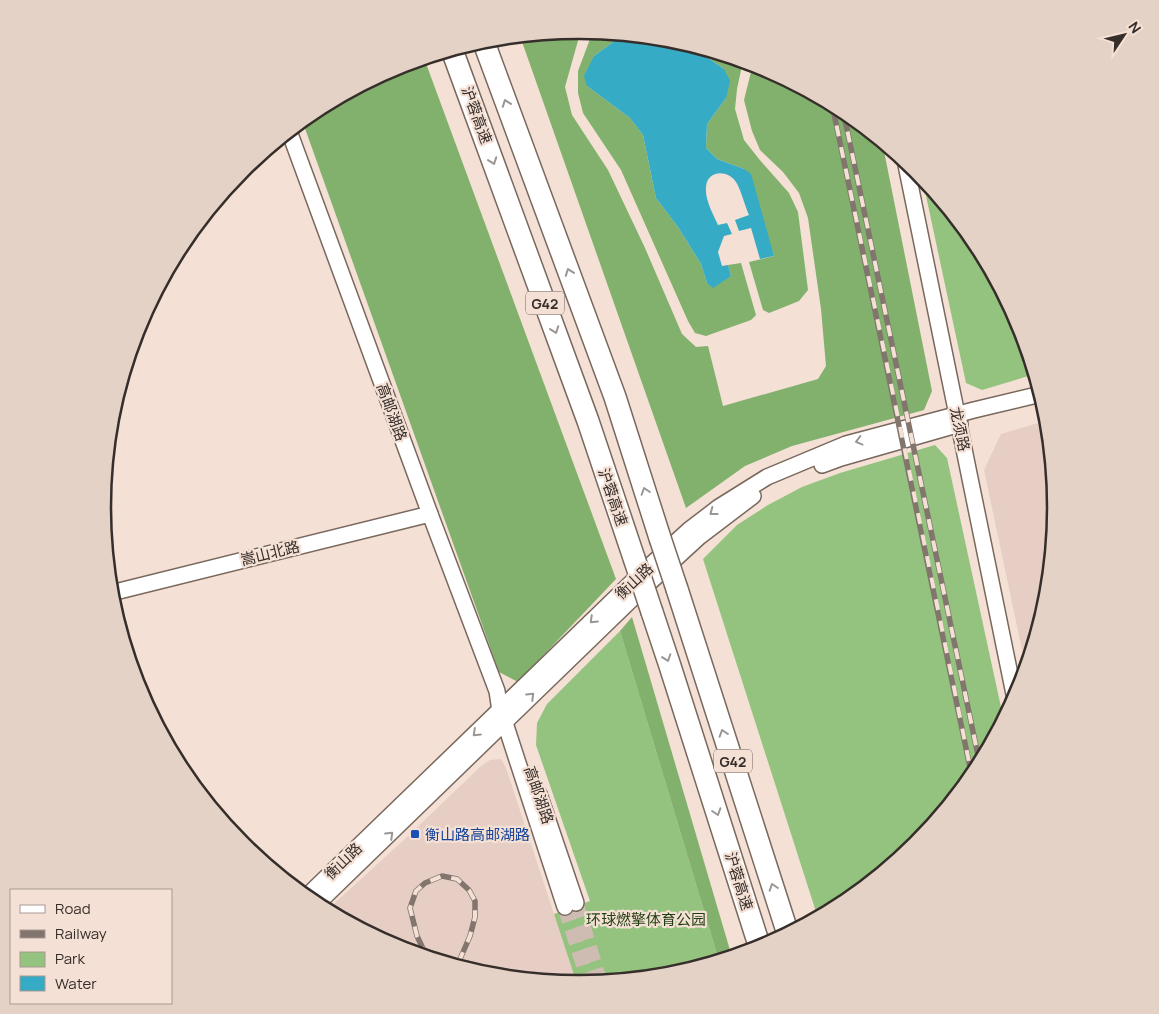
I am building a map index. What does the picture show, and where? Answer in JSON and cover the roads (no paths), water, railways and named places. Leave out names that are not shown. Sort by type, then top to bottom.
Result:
[{"type":"highway","name":"沪蓉高速","points":[[486,48],[615,397],[786,928]]},
{"type":"highway","name":"沪蓉高速","points":[[454,56],[588,421],[676,684],[758,940]]},
{"type":"street","name":"高邮湖路","points":[[292,138],[430,514],[506,713],[571,905]]},
{"type":"street","name":"龙须路","points":[[908,173],[1012,685]]},
{"type":"street","name":"衡山路","points":[[312,891],[699,537],[750,498],[787,477],[823,464],[1034,396]]},
{"type":"street","name":"衡山路","points":[[958,420],[1037,405]]},
{"type":"street","name":"嵩山北路","points":[[119,591],[430,514]]},
{"type":"street","name":"衡山路","points":[[323,898],[506,713]]},
{"type":"water","points":[[615,40],[641,43],[706,56],[724,69],[730,81],[726,98],[707,124],[706,148],[717,159],[744,169],[751,174],[774,256],[760,259],[751,228],[739,231],[735,220],[749,215],[736,182],[723,173],[713,175],[707,182],[706,193],[718,225],[727,223],[732,234],[724,236],[718,252],[722,266],[728,265],[731,276],[713,288],[707,283],[701,264],[678,227],[656,198],[643,135],[630,118],[587,86],[584,76],[594,56]]},
{"type":"tunnel","points":[[576,903],[598,974]]},
{"type":"tunnel","points":[[565,907],[586,975]]},
{"type":"railway","points":[[834,114],[970,766]]},
{"type":"railway","points":[[846,122],[978,753]]},
{"type":"railway","points":[[423,948],[417,936],[410,908],[416,891],[425,883],[442,876],[457,879],[469,890],[475,901],[475,917],[470,936],[460,959]]},
{"type":"place","name":"衡山路高邮湖路","points":[[415,834]]},
{"type":"park label","name":"环球燃擎体育公园","points":[[646,919]]}]
